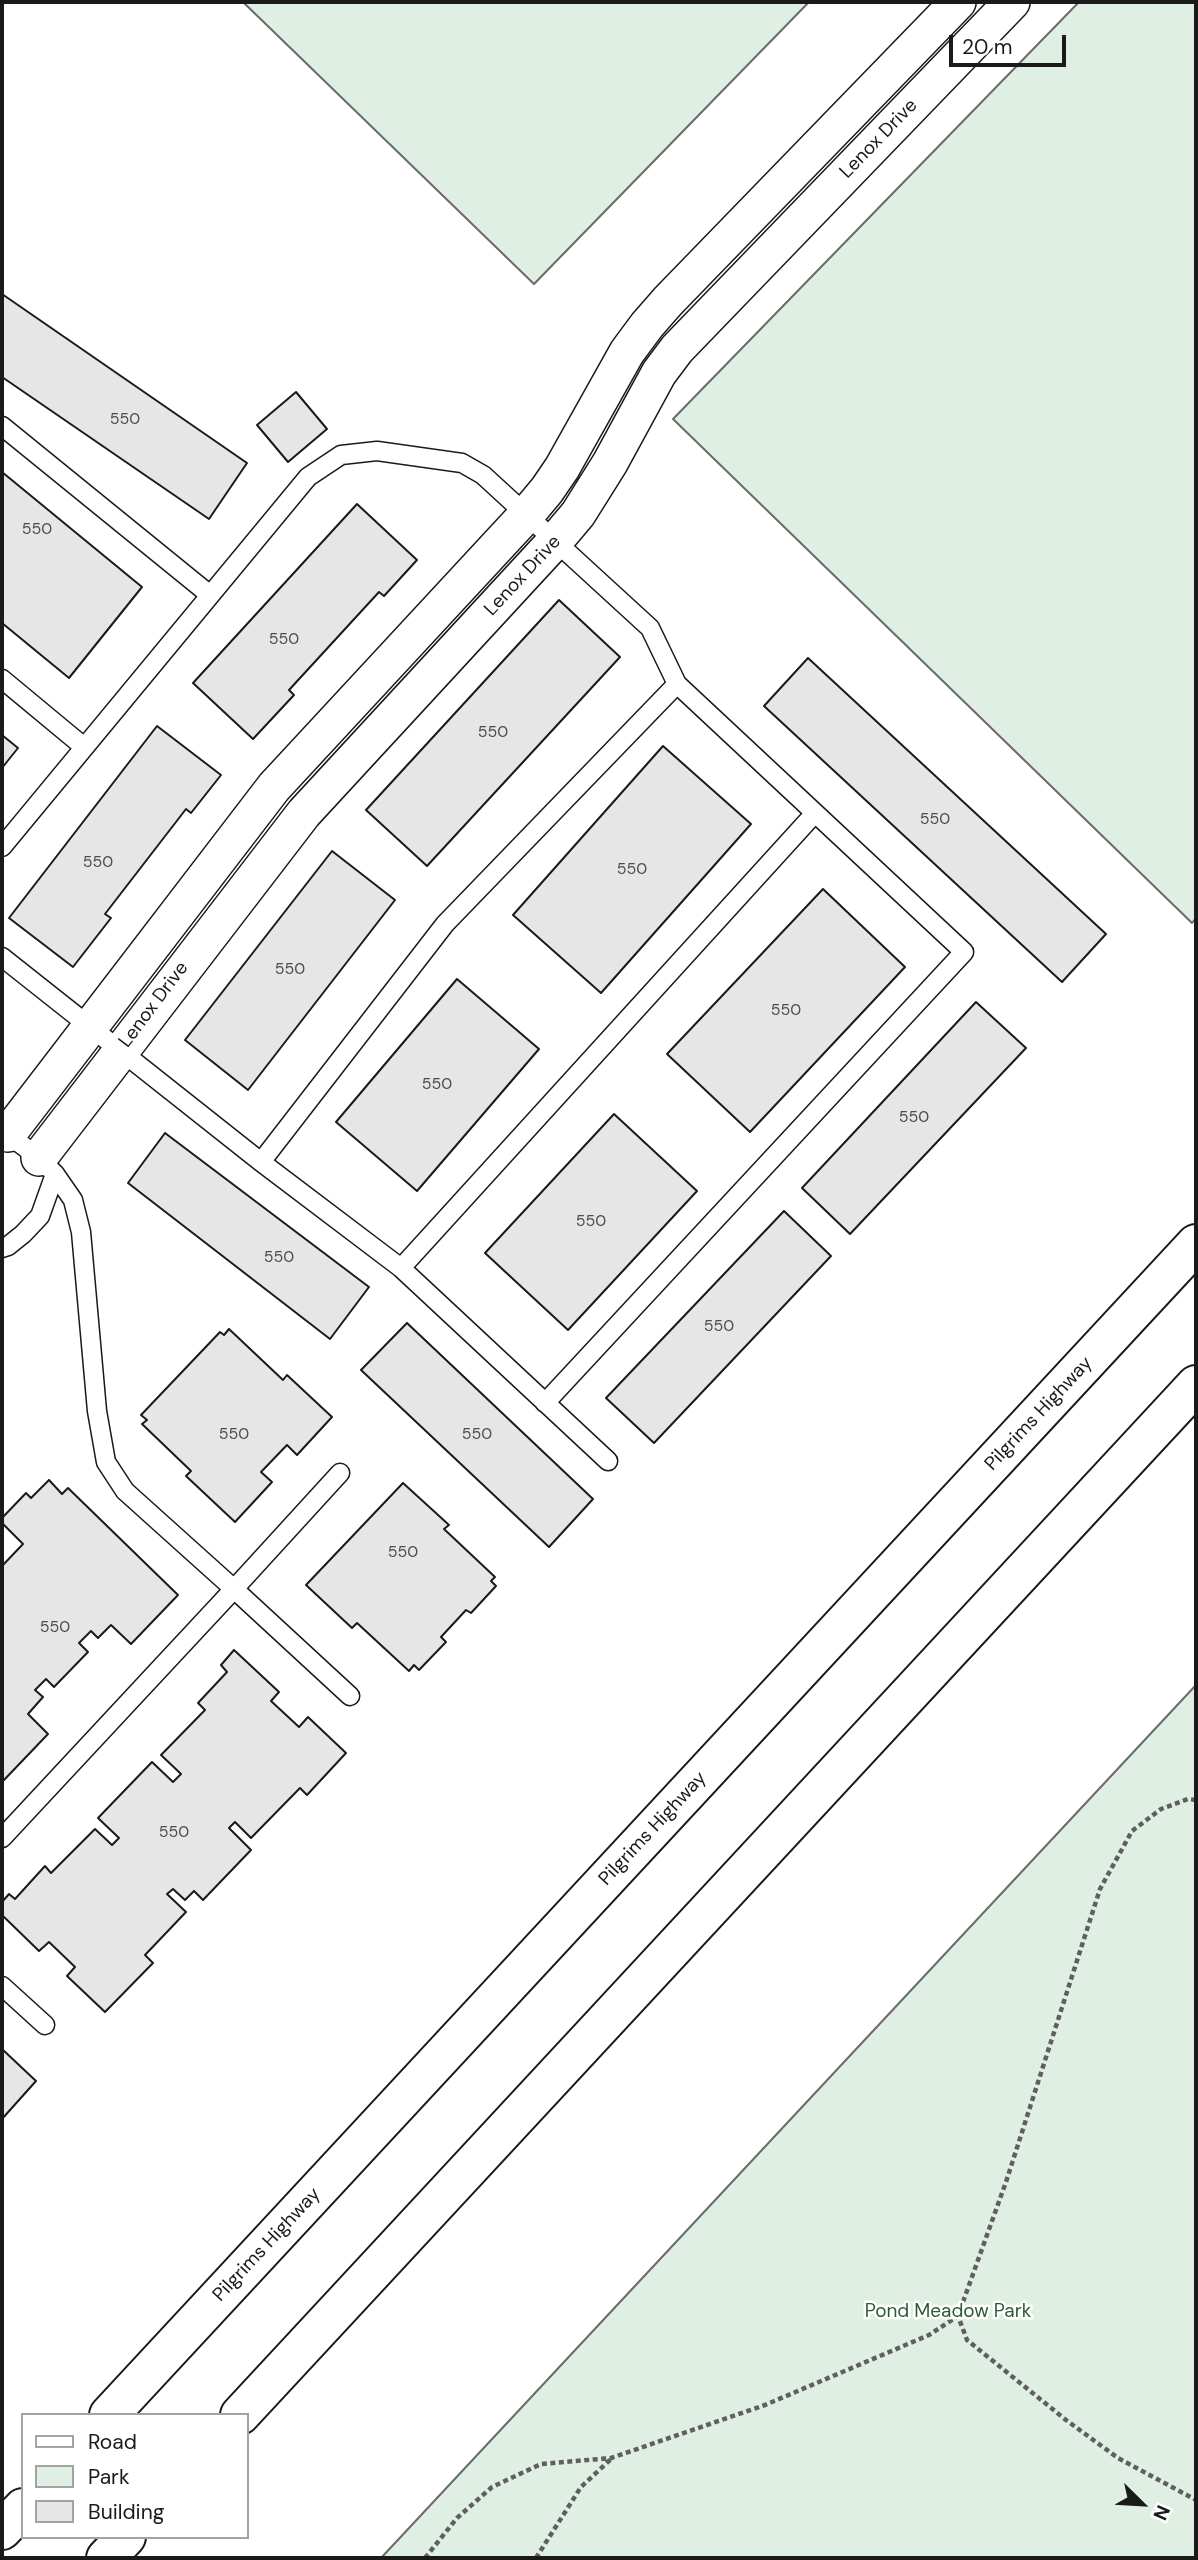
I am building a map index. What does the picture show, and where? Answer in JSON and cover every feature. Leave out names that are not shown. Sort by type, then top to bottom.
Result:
[{"type":"highway","name":"Pilgrims Highway","points":[[111,2413],[1196,1244]]},
{"type":"highway","points":[[242,2413],[1196,1385]]},
{"type":"highway","points":[[2,2530],[21,2510]]},
{"type":"highway","points":[[106,2558],[124,2539]]},
{"type":"street","name":"Lenox Drive","points":[[5,1132],[274,787],[527,514],[562,468],[627,352],[668,300],[958,2]]},
{"type":"street","name":"Lenox Drive","points":[[47,1166],[120,1050],[304,813],[556,540],[595,489],[659,373],[677,349],[1012,2]]},
{"type":"street","points":[[818,146],[846,174]]},
{"type":"lane","points":[[2,426],[210,594]]},
{"type":"lane","points":[[2,847],[308,477],[341,455],[377,451],[462,463],[483,474],[650,628],[677,684],[964,952],[545,1403]]},
{"type":"lane","points":[[2,680],[84,747]]},
{"type":"lane","points":[[261,1162],[445,924],[677,684]]},
{"type":"lane","points":[[401,1268],[815,813]]},
{"type":"lane","points":[[2,957],[261,1162],[401,1268],[608,1461]]},
{"type":"lane","points":[[5,1132],[47,1166],[73,1200],[81,1233],[97,1411],[106,1462],[125,1491],[350,1696]]},
{"type":"lane","points":[[2,1248],[23,1234],[40,1216],[47,1166]]},
{"type":"lane","points":[[2,1838],[340,1473]]},
{"type":"lane","points":[[2,1986],[45,2025]]},
{"type":"path","points":[[425,2558],[457,2518],[492,2487],[541,2464],[611,2458],[765,2405],[929,2335],[958,2316],[1006,2182],[1100,1889],[1132,1831],[1161,1809],[1188,1799],[1196,1800]]},
{"type":"path","points":[[958,2316],[968,2340],[1056,2412],[1118,2458],[1196,2500]]},
{"type":"path","points":[[536,2558],[581,2487],[611,2458]]},
{"type":"green space","points":[[243,2],[809,2],[534,284]]},
{"type":"green space","points":[[1079,2],[1196,2],[1196,918],[1192,923],[673,419]]},
{"type":"green space","name":"Pond Meadow Park","points":[[1196,1685],[1196,2558],[381,2558]]},
{"type":"building","points":[[2,294],[247,463],[209,519],[2,377]]},
{"type":"building","points":[[296,392],[327,429],[288,462],[257,425]]},
{"type":"building","points":[[2,472],[142,587],[69,678],[2,623]]},
{"type":"building","points":[[357,504],[417,560],[384,596],[379,592],[289,690],[294,695],[253,739],[193,683]]},
{"type":"building","points":[[559,600],[620,657],[427,866],[366,810]]},
{"type":"building","points":[[808,658],[1106,934],[1062,982],[764,706]]},
{"type":"building","points":[[157,726],[221,775],[191,813],[186,809],[105,914],[111,918],[73,967],[9,918]]},
{"type":"building","points":[[2,735],[18,748],[2,768]]},
{"type":"building","points":[[663,746],[751,824],[601,993],[513,915]]},
{"type":"building","points":[[332,851],[395,900],[248,1090],[185,1040]]},
{"type":"building","points":[[823,889],[905,967],[750,1132],[667,1054]]},
{"type":"building","points":[[457,979],[539,1049],[417,1191],[336,1122]]},
{"type":"building","points":[[976,1002],[1026,1048],[850,1234],[802,1188]]},
{"type":"building","points":[[614,1114],[697,1191],[568,1330],[485,1253]]},
{"type":"building","points":[[165,1133],[369,1287],[330,1339],[128,1183]]},
{"type":"building","points":[[784,1211],[831,1256],[654,1443],[606,1398]]},
{"type":"building","points":[[407,1323],[593,1499],[549,1547],[361,1370]]},
{"type":"building","points":[[229,1329],[283,1380],[287,1375],[332,1417],[297,1455],[287,1445],[261,1472],[272,1482],[235,1522],[186,1476],[191,1471],[142,1424],[147,1420],[141,1415],[220,1332],[224,1335]]},
{"type":"building","points":[[49,1480],[62,1494],[68,1488],[178,1595],[131,1644],[111,1625],[98,1638],[91,1631],[79,1643],[88,1652],[54,1687],[46,1679],[35,1690],[43,1697],[28,1714],[48,1734],[4,1780],[2,1566],[23,1544],[2,1523],[2,1518],[26,1493],[31,1498]]},
{"type":"building","points":[[403,1483],[449,1525],[444,1529],[495,1577],[491,1581],[496,1586],[471,1613],[466,1610],[441,1637],[446,1642],[419,1670],[414,1665],[409,1671],[357,1623],[352,1628],[306,1585]]},
{"type":"building","points":[[234,1650],[279,1692],[271,1701],[299,1727],[308,1717],[346,1753],[307,1795],[300,1788],[251,1838],[235,1822],[229,1828],[251,1850],[203,1900],[194,1891],[185,1900],[173,1889],[167,1894],[186,1912],[145,1955],[153,1963],[105,2012],[67,1976],[75,1967],[49,1942],[39,1951],[2,1915],[2,1902],[9,1894],[15,1899],[45,1866],[51,1873],[95,1829],[112,1845],[119,1838],[98,1818],[152,1762],[173,1782],[181,1774],[161,1755],[205,1710],[198,1703],[227,1672],[221,1665]]},
{"type":"building","points":[[2,2049],[36,2081],[2,2119]]}]
